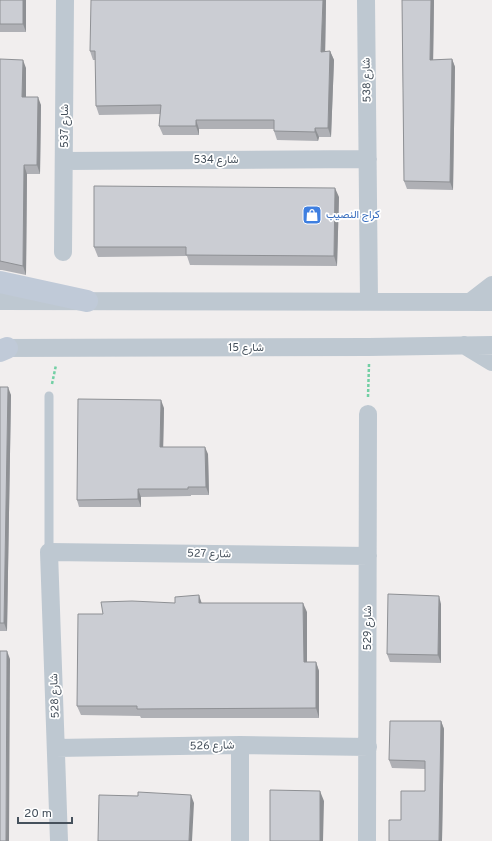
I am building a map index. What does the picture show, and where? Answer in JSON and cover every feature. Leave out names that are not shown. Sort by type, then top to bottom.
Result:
[{"type":"street","name":"شارع 537","points":[[63,252],[65,161],[65,0]]},
{"type":"street","name":"شارع 538","points":[[366,0],[368,159]]},
{"type":"street","name":"شارع 534","points":[[65,161],[368,159]]},
{"type":"street","points":[[368,159],[369,301]]},
{"type":"street","points":[[0,282],[87,301]]},
{"type":"street","points":[[470,302],[492,285]]},
{"type":"street","points":[[0,301],[492,302]]},
{"type":"street","name":"شارع 15","points":[[2,349],[369,347],[492,344]]},
{"type":"street","points":[[464,345],[492,362]]},
{"type":"street","name":"شارع 529","points":[[367,841],[368,414]]},
{"type":"street","name":"شارع 527","points":[[49,552],[368,556]]},
{"type":"street","name":"شارع 528","points":[[49,552],[60,841]]},
{"type":"street","points":[[240,745],[240,841]]},
{"type":"street","name":"شارع 526","points":[[56,748],[240,745],[368,747]]},
{"type":"lane","points":[[49,396],[49,552]]},
{"type":"path","points":[[368,414],[369,347]]},
{"type":"path","points":[[49,396],[60,348]]},
{"type":"building","points":[[0,0],[23,0],[23,24],[0,24]]},
{"type":"building","points":[[91,0],[323,0],[321,52],[330,51],[328,128],[315,128],[315,132],[274,131],[274,120],[196,120],[196,126],[159,126],[161,105],[96,106],[95,51],[90,51]]},
{"type":"building","points":[[402,0],[431,0],[430,60],[452,59],[450,182],[404,181]]},
{"type":"building","points":[[0,59],[23,60],[22,97],[38,97],[37,165],[24,165],[23,266],[0,261]]},
{"type":"building","points":[[94,186],[335,188],[334,256],[186,255],[186,247],[94,247]]},
{"type":"building","points":[[0,387],[8,387],[4,623],[0,623]]},
{"type":"building","points":[[78,399],[161,400],[160,447],[205,447],[206,487],[188,487],[188,489],[138,489],[138,499],[77,500]]},
{"type":"building","points":[[388,594],[439,596],[438,655],[387,654]]},
{"type":"building","points":[[199,595],[199,603],[303,603],[304,662],[316,662],[316,708],[137,709],[137,706],[77,706],[78,614],[103,614],[101,602],[132,601],[175,603],[175,597]]},
{"type":"building","points":[[0,651],[7,651],[6,841],[0,841]]},
{"type":"building","points":[[390,721],[441,721],[439,841],[389,841],[389,820],[401,820],[401,791],[425,791],[425,761],[389,760]]},
{"type":"building","points":[[270,790],[320,791],[320,841],[270,841]]},
{"type":"building","points":[[138,792],[191,795],[189,841],[98,841],[99,795],[138,796]]},
{"type":"place","name":"كراج النصيب","points":[[312,215]]}]
